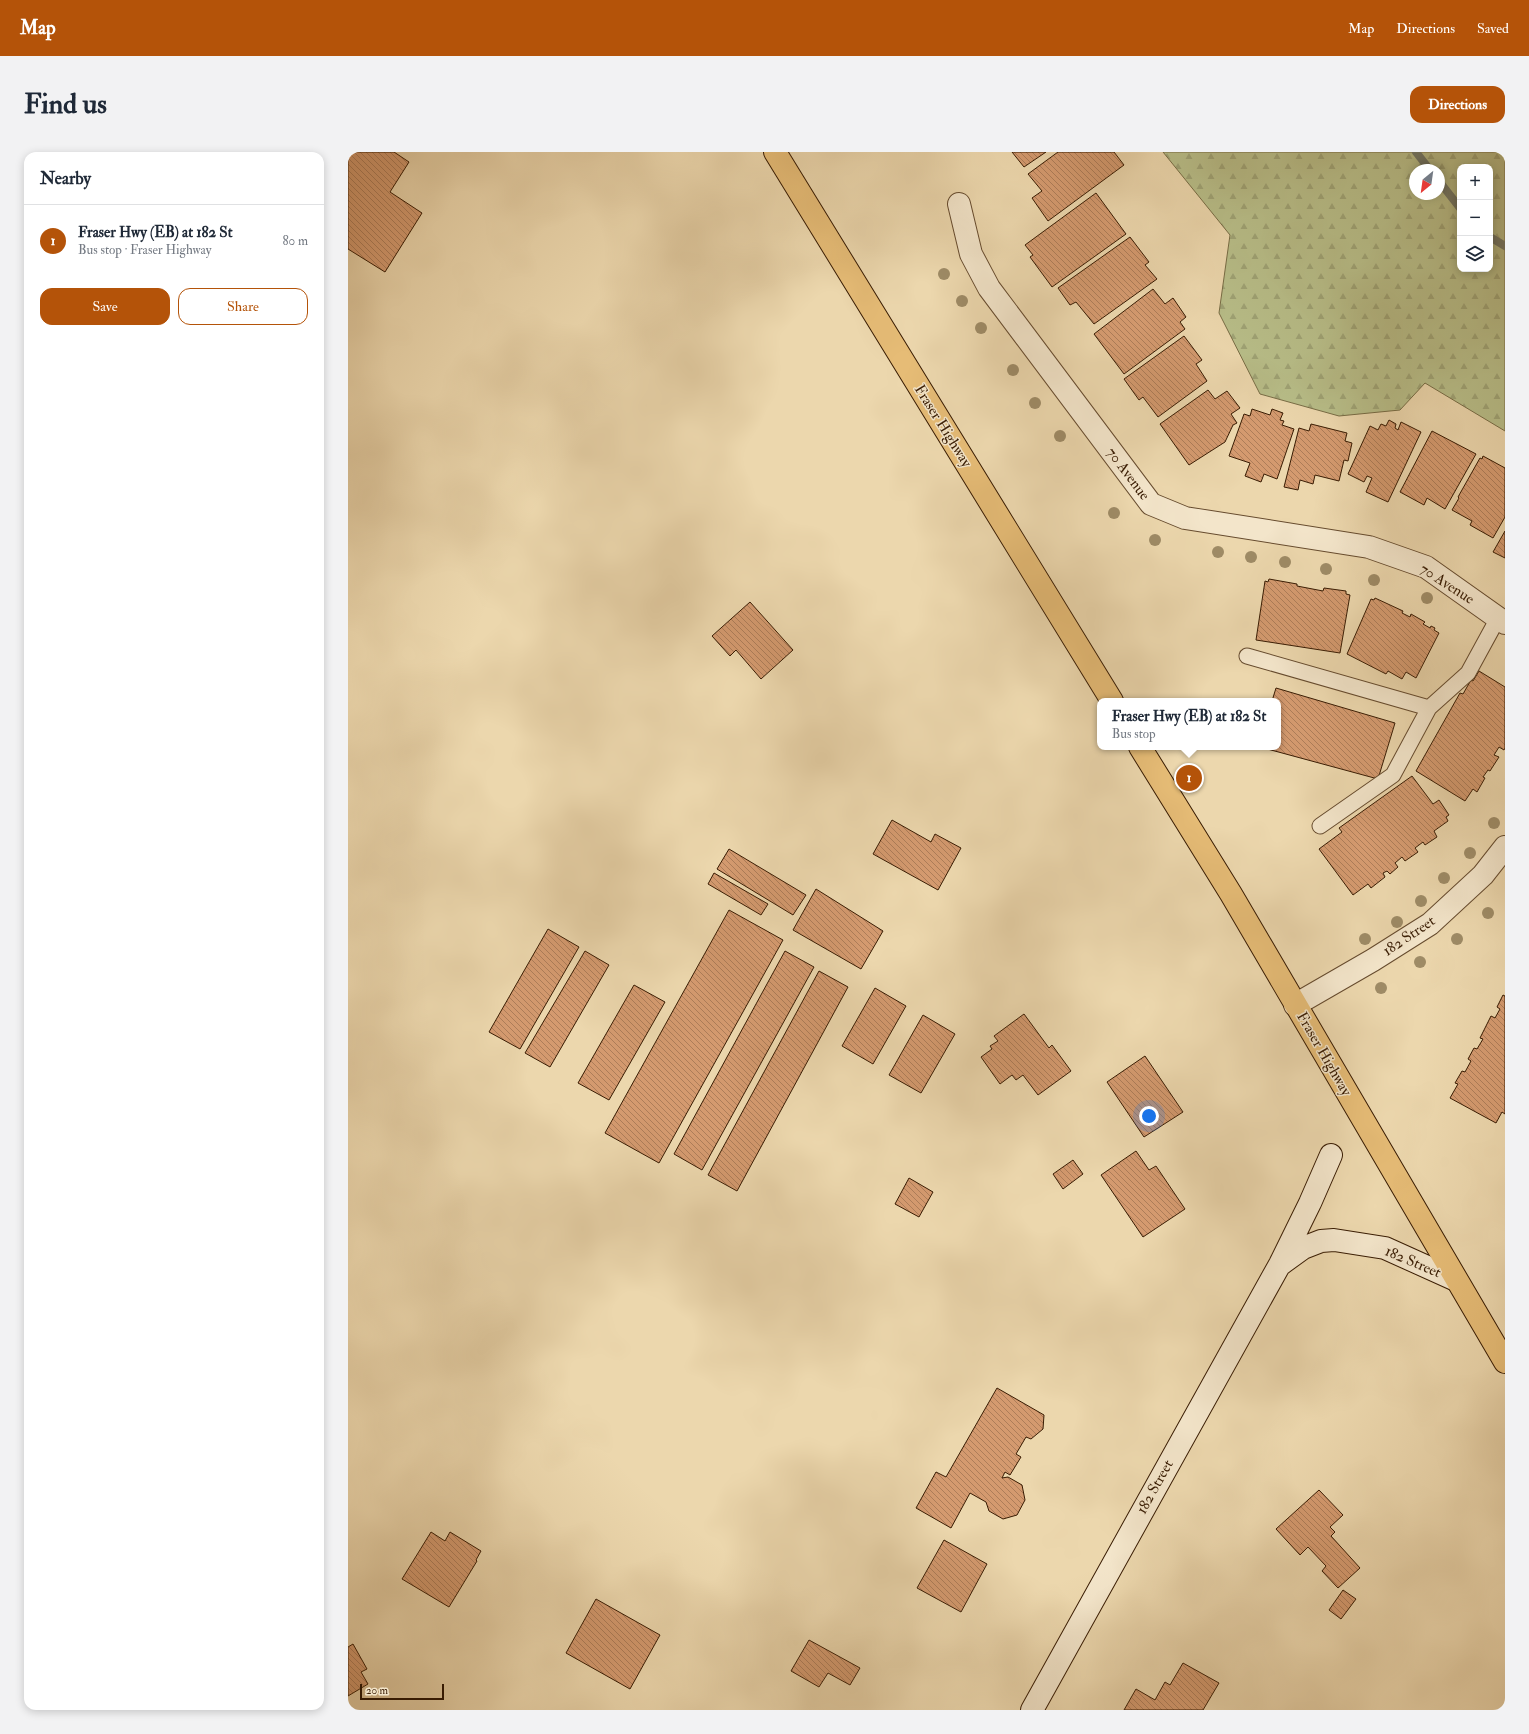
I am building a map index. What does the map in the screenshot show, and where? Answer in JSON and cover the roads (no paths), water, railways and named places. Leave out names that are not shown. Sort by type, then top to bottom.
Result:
[{"type":"main road","name":"Fraser Highway","points":[[775,152],[1110,698]]},
{"type":"main road","name":"Fraser Highway","points":[[1142,750],[1198,839],[1505,1362]]},
{"type":"street","name":"70 Avenue","points":[[959,204],[971,254],[989,288],[1151,504],[1185,518],[1369,547],[1426,567],[1502,621]]},
{"type":"street","name":"182 Street","points":[[1295,1004],[1373,960],[1430,924],[1483,875],[1505,847]]},
{"type":"street","name":"182 Street","points":[[1032,1710],[1280,1264],[1310,1203],[1331,1154]]},
{"type":"street","name":"182 Street","points":[[1280,1264],[1303,1248],[1321,1241],[1334,1240],[1385,1248],[1456,1280]]},
{"type":"lane","points":[[1320,826],[1392,775],[1429,708],[1468,674],[1502,621]]},
{"type":"lane","points":[[1247,656],[1429,708]]},
{"type":"waterway","points":[[1416,152],[1425,164]]},
{"type":"waterway","points":[[1445,189],[1457,204]]},
{"type":"waterway","points":[[1493,239],[1505,246]]},
{"type":"place","name":"Fraser Hwy (EB) at 182 St","points":[[1189,778]]}]
